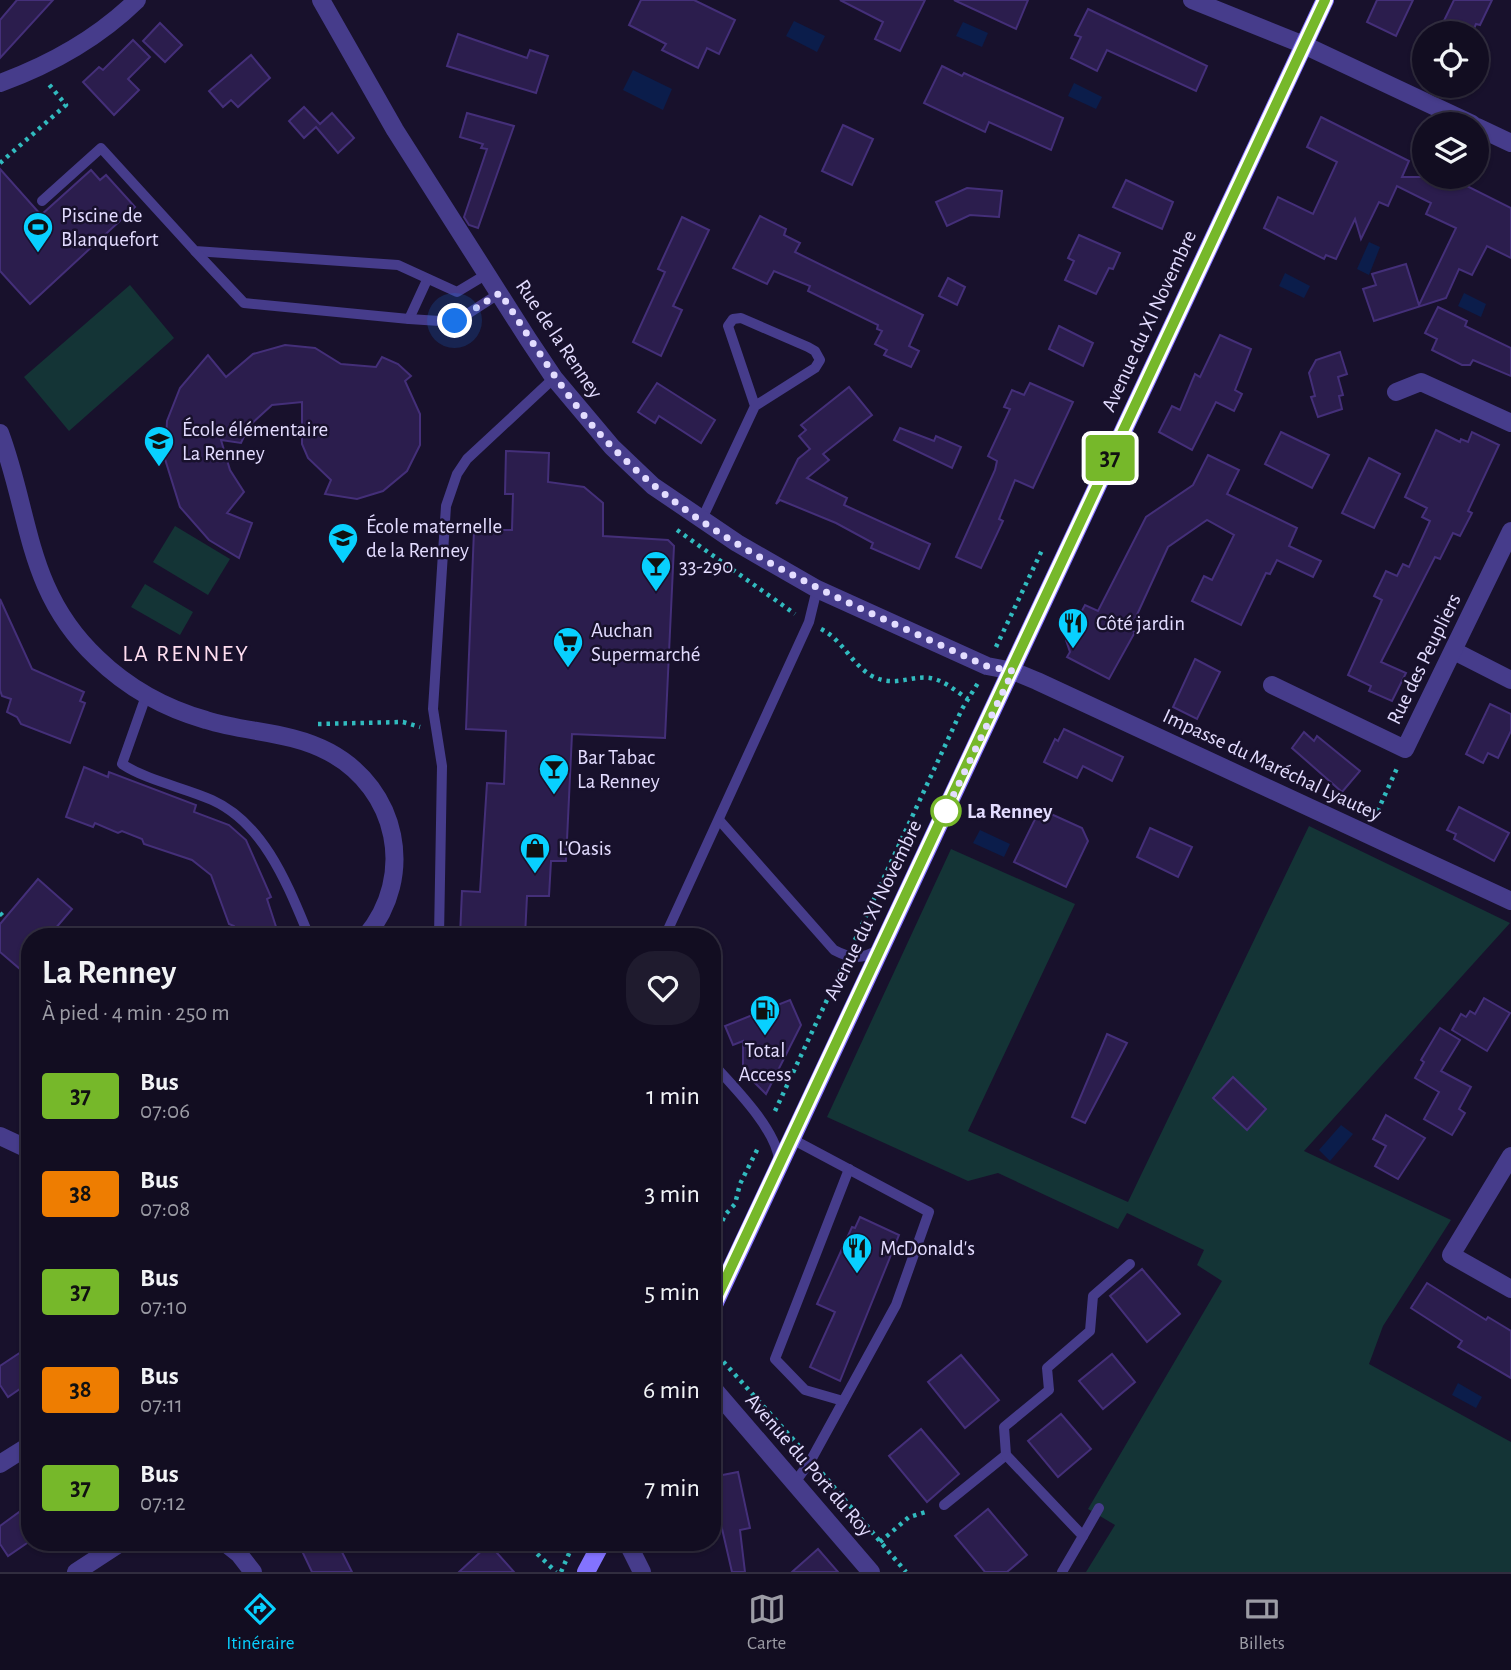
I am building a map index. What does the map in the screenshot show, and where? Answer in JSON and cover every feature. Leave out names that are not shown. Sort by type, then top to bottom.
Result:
[{"type":"main road","name":"Avenue du XI Novembre","points":[[721,1289],[1013,671],[1325,0]]},
{"type":"main road","points":[[586,1572],[597,1551]]},
{"type":"street","points":[[0,83],[56,61],[116,21],[137,0]]},
{"type":"street","name":"Rue de la Renney","points":[[321,0],[395,130],[554,378],[612,447],[653,486],[817,589],[986,666],[1013,671]]},
{"type":"street","points":[[1192,0],[1304,45],[1446,112]]},
{"type":"street","points":[[1489,133],[1511,143]]},
{"type":"street","points":[[1396,392],[1421,382],[1511,423]]},
{"type":"street","points":[[0,433],[14,475],[29,546],[58,610],[94,656],[124,683],[146,696],[206,721],[307,742],[351,766],[371,788],[394,836],[396,864],[391,895],[372,928]]},
{"type":"street","name":"Rue des Peupliers","points":[[1272,685],[1405,749],[1511,531]]},
{"type":"street","points":[[1454,651],[1511,680]]},
{"type":"street","name":"Impasse du Maréchal Lyautey","points":[[1013,671],[1511,901]]},
{"type":"street","points":[[0,1136],[21,1146]]},
{"type":"street","points":[[1511,1156],[1451,1255],[1511,1289]]},
{"type":"street","name":"Avenue du Port du Roy","points":[[721,1397],[796,1481],[871,1572]]},
{"type":"street","points":[[0,1464],[21,1451]]},
{"type":"street","points":[[76,1572],[108,1551]]},
{"type":"street","points":[[233,1551],[253,1572]]},
{"type":"street","points":[[632,1551],[642,1572]]},
{"type":"lane","points":[[42,201],[101,148],[244,303],[455,321],[500,293]]},
{"type":"lane","points":[[195,251],[398,265],[457,292],[487,274]]},
{"type":"lane","points":[[410,319],[426,280]]},
{"type":"lane","points":[[702,519],[755,406],[815,368],[820,360],[815,351],[808,347],[741,318],[733,319],[727,326],[755,406]]},
{"type":"lane","points":[[439,928],[442,766],[433,709],[450,491],[467,459],[554,378]]},
{"type":"lane","points":[[669,928],[809,622],[817,589]]},
{"type":"lane","points":[[146,696],[122,764],[214,801],[243,819],[276,864],[305,928]]},
{"type":"lane","points":[[720,821],[834,950],[847,957],[866,957],[880,948]]},
{"type":"lane","points":[[721,1074],[778,1147],[779,1166]]},
{"type":"lane","points":[[792,1139],[929,1212],[896,1305],[844,1401],[796,1481]]},
{"type":"lane","points":[[844,1401],[805,1390],[775,1359],[849,1168]]},
{"type":"lane","points":[[1083,1536],[1006,1455],[1004,1427],[1049,1390],[1047,1368],[1090,1331],[1093,1296],[1130,1264]]},
{"type":"lane","points":[[944,1505],[1006,1455]]},
{"type":"lane","points":[[1062,1572],[1099,1508]]},
{"type":"path","points":[[0,163],[66,105],[36,70]]},
{"type":"path","points":[[721,1225],[735,1204],[740,1184],[962,709],[1047,541]]},
{"type":"path","points":[[307,742],[318,724],[402,722],[435,731]]},
{"type":"path","points":[[1367,834],[1405,749]]},
{"type":"path","points":[[0,913],[5,918]]},
{"type":"path","points":[[880,1542],[909,1517],[944,1505]]},
{"type":"path","points":[[535,1551],[558,1572],[569,1551]]},
{"type":"green space","points":[[130,285],[174,338],[69,431],[24,377]]},
{"type":"green space","points":[[175,526],[230,559],[208,595],[153,562]]},
{"type":"green space","points":[[145,584],[193,612],[180,635],[131,607]]},
{"type":"green space","points":[[1309,826],[1510,923],[1304,1151],[1451,1220],[1383,1326],[1369,1364],[1511,1442],[1511,1572],[1086,1572],[1115,1525],[1088,1509],[1222,1281],[1197,1265],[1204,1250],[1127,1213],[1118,1229],[998,1173],[968,1181],[827,1117],[951,849],[1075,904],[968,1131],[1128,1202]]},
{"type":"water","points":[[794,21],[825,36],[817,52],[786,36]]},
{"type":"water","points":[[963,22],[988,33],[982,47],[956,36]]},
{"type":"water","points":[[633,70],[672,89],[663,110],[623,90]]},
{"type":"water","points":[[1074,83],[1102,97],[1096,109],[1068,96]]},
{"type":"water","points":[[1369,242],[1380,247],[1369,275],[1357,269]]},
{"type":"water","points":[[1285,273],[1310,286],[1304,298],[1279,286]]},
{"type":"water","points":[[1464,293],[1486,304],[1481,317],[1458,306]]},
{"type":"water","points":[[980,830],[1010,844],[1004,857],[973,843]]},
{"type":"water","points":[[1341,1125],[1353,1134],[1330,1161],[1319,1150]]},
{"type":"water","points":[[1458,1383],[1482,1397],[1476,1408],[1452,1395]]},
{"type":"building","points":[[17,0],[53,0],[0,58],[0,20]]},
{"type":"building","points":[[641,0],[694,0],[735,20],[719,54],[707,48],[698,68],[662,50],[666,44],[629,25]]},
{"type":"building","points":[[840,0],[925,0],[900,51],[875,39],[883,22]]},
{"type":"building","points":[[954,0],[1028,0],[1016,29]]},
{"type":"building","points":[[1377,0],[1413,0],[1396,36],[1367,22]]},
{"type":"building","points":[[1454,0],[1492,0],[1482,21],[1444,21]]},
{"type":"building","points":[[1088,9],[1207,66],[1196,91],[1107,50],[1097,71],[1071,58],[1081,37],[1075,35]]},
{"type":"building","points":[[160,23],[182,45],[165,62],[143,41]]},
{"type":"building","points":[[458,34],[527,58],[530,50],[548,56],[536,93],[447,66]]},
{"type":"building","points":[[133,40],[150,57],[128,79],[139,90],[114,115],[83,82],[99,67],[103,70]]},
{"type":"building","points":[[251,55],[270,78],[238,107],[231,100],[223,107],[209,91]]},
{"type":"building","points":[[942,66],[962,76],[964,73],[1063,118],[1051,150],[989,122],[985,132],[924,103]]},
{"type":"building","points":[[304,107],[320,124],[332,113],[354,138],[338,153],[316,127],[304,138],[289,121]]},
{"type":"building","points":[[467,113],[514,126],[478,228],[469,225],[464,217],[487,149],[481,148],[483,144],[460,137]]},
{"type":"building","points":[[1321,117],[1409,161],[1402,177],[1412,177],[1412,189],[1473,189],[1511,208],[1511,258],[1487,246],[1472,275],[1459,269],[1446,298],[1374,321],[1363,289],[1376,285],[1372,274],[1406,264],[1419,305],[1456,228],[1426,214],[1431,203],[1397,186],[1388,206],[1379,202],[1361,239],[1355,219],[1336,259],[1326,255],[1324,259],[1264,228],[1278,197],[1313,214],[1337,162],[1307,147]]},
{"type":"building","points":[[843,125],[873,139],[852,185],[822,171]]},
{"type":"building","name":"Piscine de Blanquefort","points":[[0,169],[41,215],[91,170],[100,180],[106,175],[135,207],[30,304],[0,271]]},
{"type":"building","points":[[1126,180],[1173,202],[1162,229],[1113,207]]},
{"type":"building","points":[[967,188],[1002,191],[999,217],[970,215],[947,226],[936,202]]},
{"type":"building","points":[[760,216],[786,229],[784,235],[800,243],[795,252],[923,315],[909,346],[919,351],[911,367],[884,355],[887,350],[875,344],[882,331],[877,329],[878,325],[808,291],[810,286],[774,271],[767,284],[733,268]]},
{"type":"building","points":[[682,217],[709,230],[673,306],[682,310],[661,356],[633,342],[665,272],[658,269]]},
{"type":"building","points":[[1079,235],[1120,253],[1096,294],[1065,280],[1074,261],[1068,258]]},
{"type":"building","points":[[948,278],[965,287],[957,305],[939,296]]},
{"type":"building","points":[[1438,307],[1467,321],[1465,326],[1511,348],[1511,376],[1473,360],[1470,365],[1462,365],[1432,350],[1437,339],[1425,333]]},
{"type":"building","points":[[1059,326],[1093,343],[1083,366],[1049,349]]},
{"type":"building","points":[[1220,335],[1251,349],[1235,390],[1242,394],[1234,411],[1216,402],[1192,450],[1159,432],[1172,406],[1180,410],[1195,374],[1200,377]]},
{"type":"building","points":[[285,345],[315,348],[341,364],[376,367],[382,357],[398,364],[411,376],[405,381],[420,414],[420,445],[407,471],[383,491],[357,499],[325,494],[331,480],[308,458],[302,444],[302,402],[272,405],[249,426],[241,443],[221,440],[230,470],[244,492],[227,513],[252,523],[239,558],[209,540],[180,507],[165,459],[167,421],[180,388],[208,355],[226,377],[253,354]]},
{"type":"building","points":[[1340,352],[1347,374],[1338,377],[1343,395],[1339,396],[1342,409],[1318,417],[1311,397],[1315,396],[1309,373],[1316,360]]},
{"type":"building","points":[[657,383],[715,420],[701,443],[659,416],[655,423],[638,412]]},
{"type":"building","points":[[1030,383],[1073,402],[1033,488],[1015,480],[999,519],[1003,521],[981,568],[956,557],[995,470],[997,461],[988,456],[1010,409],[1004,407],[1012,390],[1024,395]]},
{"type":"building","points":[[849,387],[872,415],[823,454],[829,460],[807,478],[847,498],[844,505],[930,544],[919,569],[871,548],[873,543],[836,523],[780,500],[776,504],[798,459],[810,449],[799,436],[806,430],[801,425]]},
{"type":"building","points":[[900,428],[934,441],[936,436],[961,447],[952,468],[894,440]]},
{"type":"building","points":[[1436,430],[1460,442],[1461,439],[1468,442],[1472,432],[1499,445],[1468,511],[1472,513],[1460,536],[1453,533],[1440,559],[1435,557],[1381,662],[1406,673],[1392,701],[1369,691],[1371,686],[1348,675],[1382,600],[1374,596],[1386,571],[1397,576],[1403,564],[1409,567],[1430,521],[1422,517],[1427,508],[1405,497]]},
{"type":"building","points":[[1281,432],[1329,455],[1312,488],[1265,464]]},
{"type":"building","name":"Auchan Supermarché","points":[[506,451],[549,453],[548,482],[584,487],[603,503],[603,536],[668,540],[674,546],[665,738],[572,734],[566,861],[551,861],[549,896],[527,896],[525,928],[460,928],[462,891],[480,892],[487,783],[504,784],[506,731],[466,729],[474,530],[512,530],[513,494],[505,494]]},
{"type":"building","points":[[1208,455],[1239,470],[1227,494],[1297,528],[1289,546],[1321,561],[1313,577],[1277,560],[1270,574],[1266,573],[1241,625],[1192,601],[1204,576],[1212,580],[1234,535],[1207,520],[1168,547],[1130,630],[1135,632],[1109,679],[1067,657],[1070,652],[1066,640],[1085,605],[1098,611],[1146,517],[1193,485]]},
{"type":"building","points":[[1369,458],[1400,474],[1374,528],[1342,513]]},
{"type":"building","points":[[0,599],[32,669],[84,692],[80,701],[85,703],[70,743],[21,724],[17,717],[7,712],[11,699],[2,696],[0,690]]},
{"type":"building","points":[[1195,659],[1220,672],[1197,719],[1173,707]]},
{"type":"building","points":[[1490,704],[1511,714],[1511,731],[1498,758],[1488,753],[1483,763],[1466,754]]},
{"type":"building","points":[[1064,729],[1123,757],[1112,781],[1083,766],[1077,778],[1044,762],[1055,739],[1058,741]]},
{"type":"building","points":[[1304,732],[1314,741],[1317,736],[1360,771],[1342,792],[1292,748]]},
{"type":"building","points":[[84,767],[108,777],[109,772],[196,805],[194,812],[229,825],[246,840],[271,897],[267,899],[276,928],[235,928],[229,924],[211,875],[192,860],[144,844],[142,839],[122,831],[118,833],[95,823],[93,827],[66,817]]},
{"type":"building","points":[[1459,807],[1509,833],[1494,861],[1454,839],[1456,834],[1447,830]]},
{"type":"building","points":[[1040,809],[1082,828],[1088,841],[1066,887],[1014,862]]},
{"type":"building","points":[[1150,828],[1192,847],[1178,877],[1137,857]]},
{"type":"building","points":[[38,879],[72,909],[56,928],[21,928],[20,969],[0,952],[0,924]]},
{"type":"building","points":[[1484,998],[1510,1013],[1487,1051],[1452,1030],[1461,1014],[1466,1017],[1470,1011],[1475,1014]]},
{"type":"building","points":[[790,1000],[801,1025],[766,1094],[743,1071],[743,1041],[733,1045],[725,1026]]},
{"type":"building","points":[[1440,1028],[1460,1040],[1441,1071],[1471,1087],[1459,1109],[1465,1113],[1452,1135],[1424,1119],[1439,1092],[1415,1078],[1424,1062],[1421,1060]]},
{"type":"building","points":[[1107,1034],[1127,1043],[1085,1123],[1072,1117]]},
{"type":"building","points":[[1233,1077],[1266,1109],[1247,1130],[1213,1098]]},
{"type":"building","points":[[1386,1115],[1425,1138],[1398,1179],[1375,1166],[1386,1146],[1373,1139]]},
{"type":"building","name":"McDonald's","points":[[860,1217],[899,1235],[840,1381],[810,1367],[835,1312],[817,1304],[852,1227],[855,1228]]},
{"type":"building","points":[[1142,1269],[1180,1314],[1147,1342],[1110,1296]]},
{"type":"building","points":[[1427,1283],[1486,1320],[1488,1317],[1511,1331],[1511,1378],[1458,1347],[1462,1341],[1411,1308]]},
{"type":"building","points":[[21,1352],[21,1388],[8,1397],[0,1385],[0,1366]]},
{"type":"building","points":[[1112,1354],[1135,1382],[1103,1409],[1079,1381]]},
{"type":"building","points":[[961,1355],[999,1400],[965,1428],[928,1382]]},
{"type":"building","points":[[1061,1414],[1091,1449],[1058,1477],[1028,1441]]},
{"type":"building","points":[[921,1429],[959,1474],[927,1502],[889,1456]]},
{"type":"building","points":[[738,1472],[750,1528],[740,1530],[745,1572],[732,1572],[721,1524],[721,1475]]},
{"type":"building","points":[[988,1509],[1027,1555],[1007,1572],[985,1572],[955,1536]]},
{"type":"building","points":[[21,1511],[21,1547],[8,1556],[0,1544],[0,1526]]},
{"type":"building","points":[[818,1549],[838,1572],[792,1572]]},
{"type":"building","points":[[302,1551],[342,1551],[352,1572],[312,1572]]},
{"type":"building","points":[[482,1551],[495,1551],[514,1572],[459,1572]]},
{"type":"bus line","name":"37","points":[[721,1289],[825,1062],[1013,671],[1325,0]]},
{"type":"place","name":"Piscine de Blanquefort","points":[[38,254]]},
{"type":"place","name":"École élémentaire La Renney","points":[[159,468]]},
{"type":"place","name":"École maternelle de la Renney","points":[[343,565]]},
{"type":"place","name":"33-290","points":[[656,593]]},
{"type":"place","name":"Côté jardin","points":[[1073,650]]},
{"type":"place","name":"Auchan Supermarché","points":[[568,669]]},
{"type":"place","name":"Bar Tabac La Renney","points":[[554,796]]},
{"type":"place","name":"La Renney","points":[[946,811]]},
{"type":"place","name":"L'Oasis","points":[[535,875]]},
{"type":"place","name":"Total Access","points":[[765,1037]]},
{"type":"place","name":"McDonald's","points":[[857,1275]]},
{"type":"district","name":"LA RENNEY","points":[[186,654]]},
{"type":"route","points":[[455,321],[500,293],[528,340],[581,413],[653,486],[737,543],[817,589],[986,666],[1013,671],[941,821],[946,811]]}]
